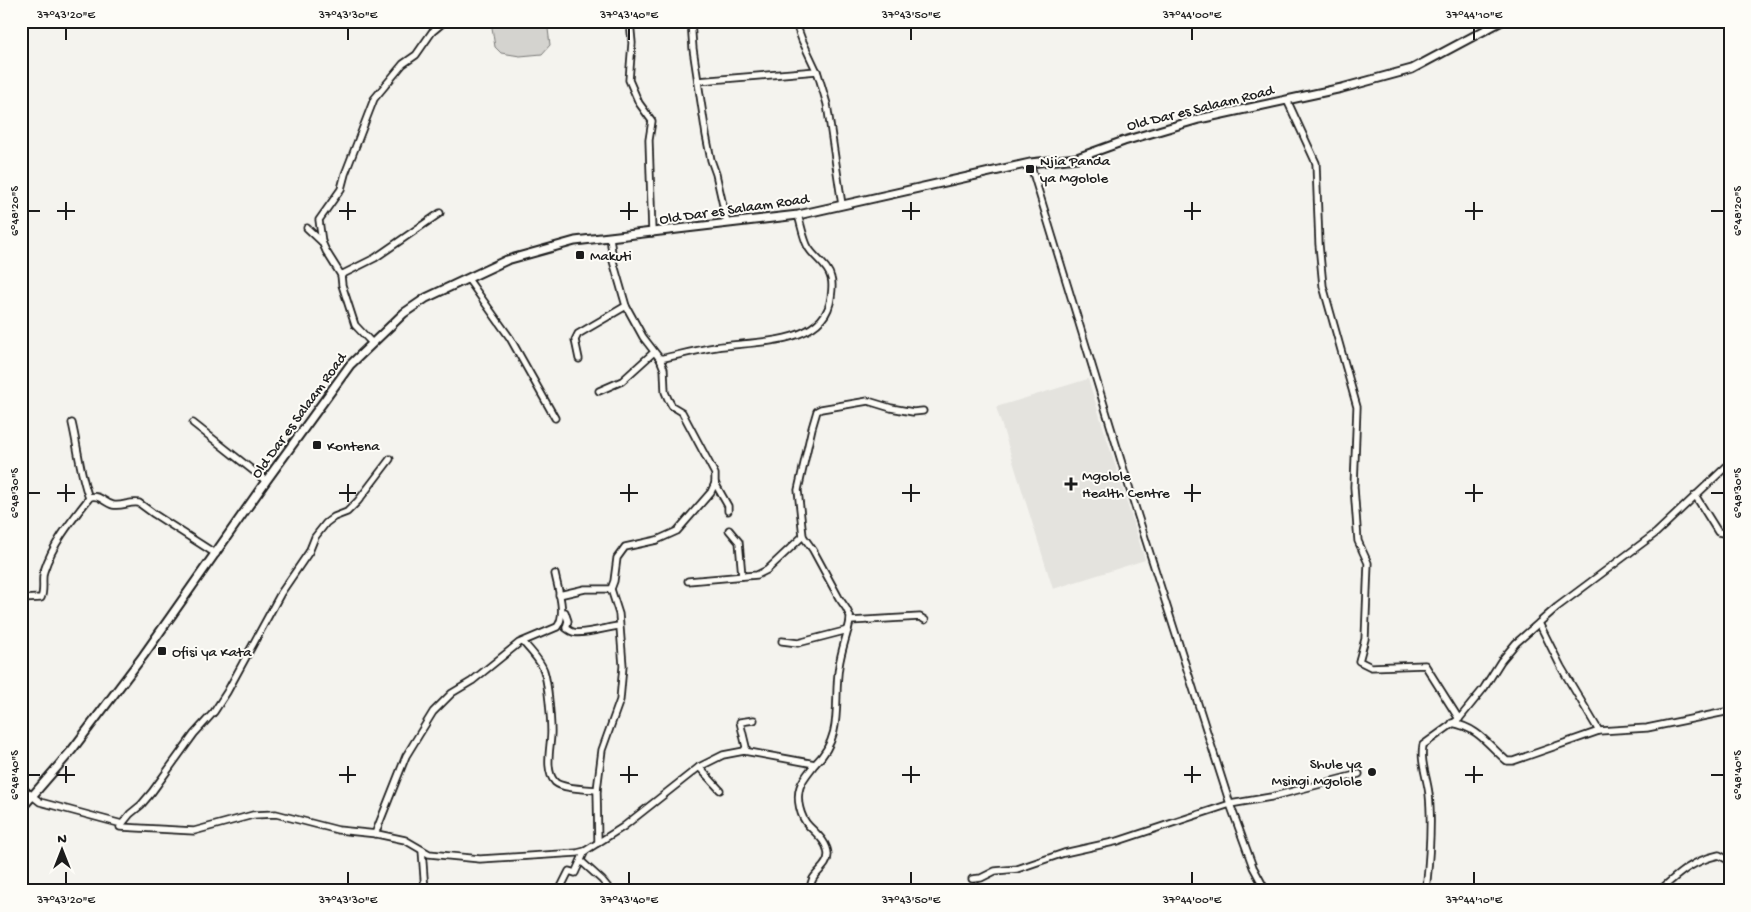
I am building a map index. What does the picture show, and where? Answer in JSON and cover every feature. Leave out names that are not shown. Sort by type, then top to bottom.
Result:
[{"type":"street","points":[[372,343],[355,325],[342,285],[342,275],[322,242],[319,220],[342,190],[345,174],[374,99],[403,64],[416,54],[432,32],[445,21]]},
{"type":"street","points":[[630,21],[632,43],[629,80],[639,104],[652,121],[649,140],[652,233]]},
{"type":"street","points":[[691,21],[693,49],[711,160],[716,174],[726,223]]},
{"type":"street","points":[[796,21],[816,71],[829,116],[842,205]]},
{"type":"street","name":"Old Dar es Salaam Road","points":[[21,809],[72,750],[119,688],[350,365],[404,313],[426,298],[507,260],[575,241],[798,215],[1030,163],[1077,158],[1124,141],[1199,119],[1288,100],[1412,69],[1502,21]]},
{"type":"street","points":[[698,80],[816,71]]},
{"type":"street","points":[[1288,100],[1316,163],[1319,244],[1324,286],[1357,407],[1354,487],[1358,541],[1368,563],[1365,639],[1359,661],[1371,667],[1425,665],[1459,719]]},
{"type":"street","points":[[1030,163],[1230,804],[1252,867],[1266,891]]},
{"type":"street","points":[[342,275],[375,258],[440,214]]},
{"type":"street","points":[[660,359],[714,347],[781,340],[803,333],[819,323],[827,313],[831,302],[833,286],[828,269],[807,245],[798,215]]},
{"type":"street","points":[[307,228],[322,242]]},
{"type":"street","points":[[598,843],[597,790],[602,750],[620,700],[623,666],[619,614],[611,589],[617,558],[625,547],[658,540],[677,532],[688,516],[710,492],[715,483],[715,474],[682,412],[672,406],[668,399],[665,392],[664,369],[660,359],[644,338],[626,306],[613,261],[610,237]]},
{"type":"street","points":[[468,279],[510,338],[555,418]]},
{"type":"street","points":[[579,359],[575,340],[578,334],[626,306]]},
{"type":"street","points":[[599,391],[622,380],[654,352]]},
{"type":"street","points":[[812,891],[811,881],[826,863],[828,850],[817,833],[803,818],[798,796],[800,786],[815,764],[824,756],[836,723],[839,667],[850,616],[838,598],[813,550],[803,536],[798,490],[817,411],[824,408],[866,401],[913,412],[923,411]]},
{"type":"street","points":[[193,422],[266,481]]},
{"type":"street","points":[[72,423],[83,482],[89,498]]},
{"type":"street","points":[[390,459],[348,512],[334,517],[326,523],[315,537],[309,552],[281,593],[227,692],[214,712],[194,734],[152,792],[120,827],[194,831],[266,813],[297,818],[338,830],[375,834],[405,840],[429,854],[480,859],[585,851],[644,812],[699,767],[723,755],[744,751],[815,764]]},
{"type":"street","points":[[1426,891],[1430,795],[1422,753],[1424,745],[1459,719],[1516,643],[1587,584],[1656,533],[1730,463]]},
{"type":"street","points":[[715,483],[728,506],[728,511]]},
{"type":"street","points":[[1695,495],[1718,532],[1724,533],[1730,529]]},
{"type":"street","points":[[21,599],[41,598],[43,572],[53,550],[72,518],[89,498],[96,496],[111,505],[139,503],[216,554]]},
{"type":"street","points":[[729,530],[739,542],[742,576]]},
{"type":"street","points":[[688,581],[757,575],[767,570],[803,536]]},
{"type":"street","points":[[375,834],[406,756],[433,712],[452,693],[472,681],[519,643],[560,624],[562,613],[556,574]]},
{"type":"street","points":[[559,595],[585,589],[611,589]]},
{"type":"street","points":[[565,612],[568,621],[566,628],[574,633],[586,633],[619,626]]},
{"type":"street","points":[[850,621],[920,617],[926,620]]},
{"type":"street","points":[[1539,622],[1560,667],[1599,731]]},
{"type":"street","points":[[782,641],[798,643],[848,630]]},
{"type":"street","points":[[524,642],[544,670],[551,732],[551,775],[557,784],[562,786],[597,790]]},
{"type":"street","points":[[1452,723],[1466,726],[1480,735],[1507,761],[1513,761],[1599,731],[1647,728],[1730,711]]},
{"type":"street","points":[[744,751],[746,747],[740,722],[754,720]]},
{"type":"street","points":[[699,767],[720,790]]},
{"type":"street","points":[[972,880],[995,871],[1022,867],[1064,852],[1118,841],[1230,804],[1271,797],[1359,774]]},
{"type":"street","points":[[21,786],[40,802],[122,824]]},
{"type":"street","points":[[422,850],[425,891]]},
{"type":"street","points":[[559,891],[569,871],[575,873],[585,851]]},
{"type":"street","points":[[1659,891],[1681,871],[1698,861],[1719,856],[1730,861]]},
{"type":"street","points":[[582,861],[595,872],[611,891]]},
{"type":"shaded area","points":[[491,21],[547,21],[550,45],[542,54],[520,56],[501,53],[495,47]]},
{"type":"shaded area","name":"Mgolole Health Centre","points":[[1088,379],[1145,560],[1053,589],[996,407]]},
{"type":"place","name":"Njia Panda ya Mgolole","points":[[1030,169]]},
{"type":"place","name":"Makuti","points":[[580,255]]},
{"type":"place","name":"Kontena","points":[[317,445]]},
{"type":"place","name":"Mgolole Health Centre","points":[[1071,484]]},
{"type":"place","name":"Ofisi ya Kata","points":[[162,651]]},
{"type":"place","name":"Shule ya Msingi Mgolole","points":[[1372,772]]}]
